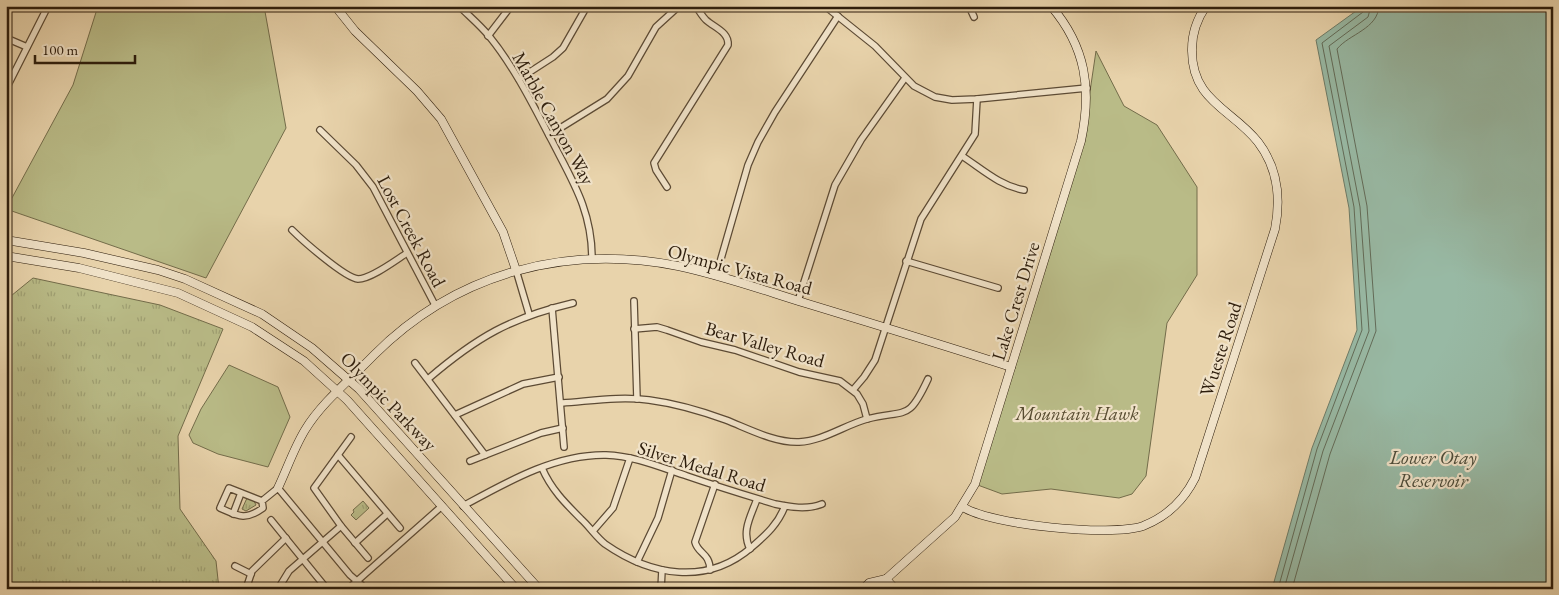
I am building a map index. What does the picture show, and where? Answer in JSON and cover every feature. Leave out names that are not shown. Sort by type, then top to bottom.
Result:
[{"type":"main road","points":[[335,6],[355,31],[417,91],[441,118],[503,232],[516,270]]},
{"type":"main road","name":"Lake Crest Drive","points":[[880,589],[886,579],[955,517],[963,507],[981,468],[1081,140],[1086,114],[1084,67],[1073,38],[1051,6]]},
{"type":"main road","name":"Wueste Road","points":[[963,507],[972,513],[988,518],[1042,526],[1122,531],[1141,527],[1167,513],[1181,500],[1195,478],[1275,229],[1279,205],[1275,174],[1258,142],[1206,95],[1195,74],[1192,55],[1194,34],[1206,6]]},
{"type":"main road","name":"Olympic Parkway","points":[[6,240],[84,253],[158,270],[186,279],[262,314],[312,348],[349,379],[540,589]]},
{"type":"main road","name":"Olympic Parkway","points":[[6,256],[79,268],[178,293],[252,327],[304,361],[338,391],[516,589]]},
{"type":"main road","name":"Olympic Vista Road","points":[[278,488],[306,428],[349,379],[389,340],[435,305],[480,283],[516,270],[566,260],[592,259],[656,262],[716,276],[1012,367]]},
{"type":"main road","points":[[886,579],[895,589]]},
{"type":"main road","name":"Lake Crest Drive","points":[[863,589],[870,583],[886,579]]},
{"type":"street","points":[[6,89],[48,6]]},
{"type":"street","name":"Marble Canyon Way","points":[[459,6],[488,36],[519,79],[549,135],[583,201],[590,225],[592,259]]},
{"type":"street","points":[[488,36],[511,6]]},
{"type":"street","points":[[519,79],[553,57],[563,48],[587,6]]},
{"type":"street","points":[[549,135],[607,99],[628,76],[656,26],[679,6]]},
{"type":"street","points":[[667,187],[656,170],[654,163],[728,45],[725,34],[706,20],[696,6]]},
{"type":"street","points":[[824,6],[875,46],[905,78],[922,92],[935,97],[952,100],[977,99],[1086,88]]},
{"type":"street","points":[[969,6],[974,17]]},
{"type":"street","points":[[716,276],[748,165],[758,142],[775,112],[838,16]]},
{"type":"street","points":[[6,38],[27,47]]},
{"type":"street","points":[[798,301],[835,186],[861,140],[905,78]]},
{"type":"street","points":[[867,419],[863,404],[853,390],[870,369],[886,328],[906,260],[921,219],[975,134],[977,99]]},
{"type":"street","name":"Lost Creek Road","points":[[320,130],[365,176],[435,305]]},
{"type":"street","points":[[962,156],[1000,182],[1024,190]]},
{"type":"street","points":[[292,230],[318,254],[352,277],[359,279],[407,253]]},
{"type":"street","points":[[906,260],[998,288]]},
{"type":"street","points":[[516,270],[529,314]]},
{"type":"street","points":[[634,301],[637,399]]},
{"type":"street","points":[[428,379],[476,340],[529,314],[573,303]]},
{"type":"street","points":[[552,308],[562,403],[564,447]]},
{"type":"street","name":"Bear Valley Road","points":[[634,328],[656,327],[667,330],[701,342],[735,350],[799,372],[834,379],[853,390]]},
{"type":"street","points":[[415,363],[485,455]]},
{"type":"street","points":[[455,415],[522,384],[559,376]]},
{"type":"street","points":[[562,403],[651,400],[724,420],[789,442],[812,440],[867,419],[910,411],[916,405],[928,380]]},
{"type":"street","points":[[470,461],[541,433],[563,428]]},
{"type":"street","points":[[351,437],[314,488],[341,526],[368,558]]},
{"type":"street","points":[[338,455],[400,528]]},
{"type":"street","name":"Silver Medal Road","points":[[463,506],[523,475],[542,468],[585,457],[606,455],[630,458],[757,499],[786,506],[814,507],[822,504]]},
{"type":"street","points":[[593,531],[613,508],[630,458]]},
{"type":"street","points":[[542,468],[549,482],[563,501],[604,543],[637,562],[662,570],[710,570],[736,560],[774,528],[786,506]]},
{"type":"street","points":[[637,562],[658,518],[672,470]]},
{"type":"street","points":[[710,570],[709,559],[695,542],[714,484]]},
{"type":"street","points":[[229,488],[262,501],[263,508],[255,514],[244,518],[220,508],[229,488]]},
{"type":"street","points":[[262,501],[278,488],[323,542],[366,589]]},
{"type":"street","points":[[233,514],[241,493]]},
{"type":"street","points":[[750,549],[745,539],[745,530],[757,499]]},
{"type":"street","points":[[348,589],[442,506]]},
{"type":"street","points":[[355,543],[387,514]]},
{"type":"street","points":[[271,520],[327,589]]},
{"type":"street","points":[[278,589],[288,571],[341,526]]},
{"type":"street","points":[[246,589],[251,574],[286,538]]},
{"type":"street","points":[[235,566],[251,574]]},
{"type":"street","points":[[661,589],[662,570]]},
{"type":"green space","points":[[98,6],[264,6],[286,128],[206,278],[6,209],[73,85]]},
{"type":"green space","name":"Mountain Hawk","points":[[1096,51],[1124,106],[1157,125],[1197,187],[1197,275],[1167,323],[1146,476],[1132,494],[1119,498],[1051,489],[1002,494],[975,484],[1085,125]]},
{"type":"green space","points":[[33,278],[160,305],[223,329],[178,436],[180,509],[216,561],[219,589],[6,589],[6,300]]},
{"type":"green space","points":[[229,365],[278,387],[290,417],[268,467],[218,454],[193,443],[189,435],[201,409]]},
{"type":"green space","points":[[247,498],[254,501],[256,505],[246,511],[242,509]]},
{"type":"green space","points":[[363,501],[369,508],[356,520],[351,515],[354,512],[353,510]]},
{"type":"water","name":"Lower Otay Reservoir","points":[[1363,6],[1553,6],[1553,589],[1272,589],[1312,448],[1357,330],[1349,208],[1316,40]]}]
